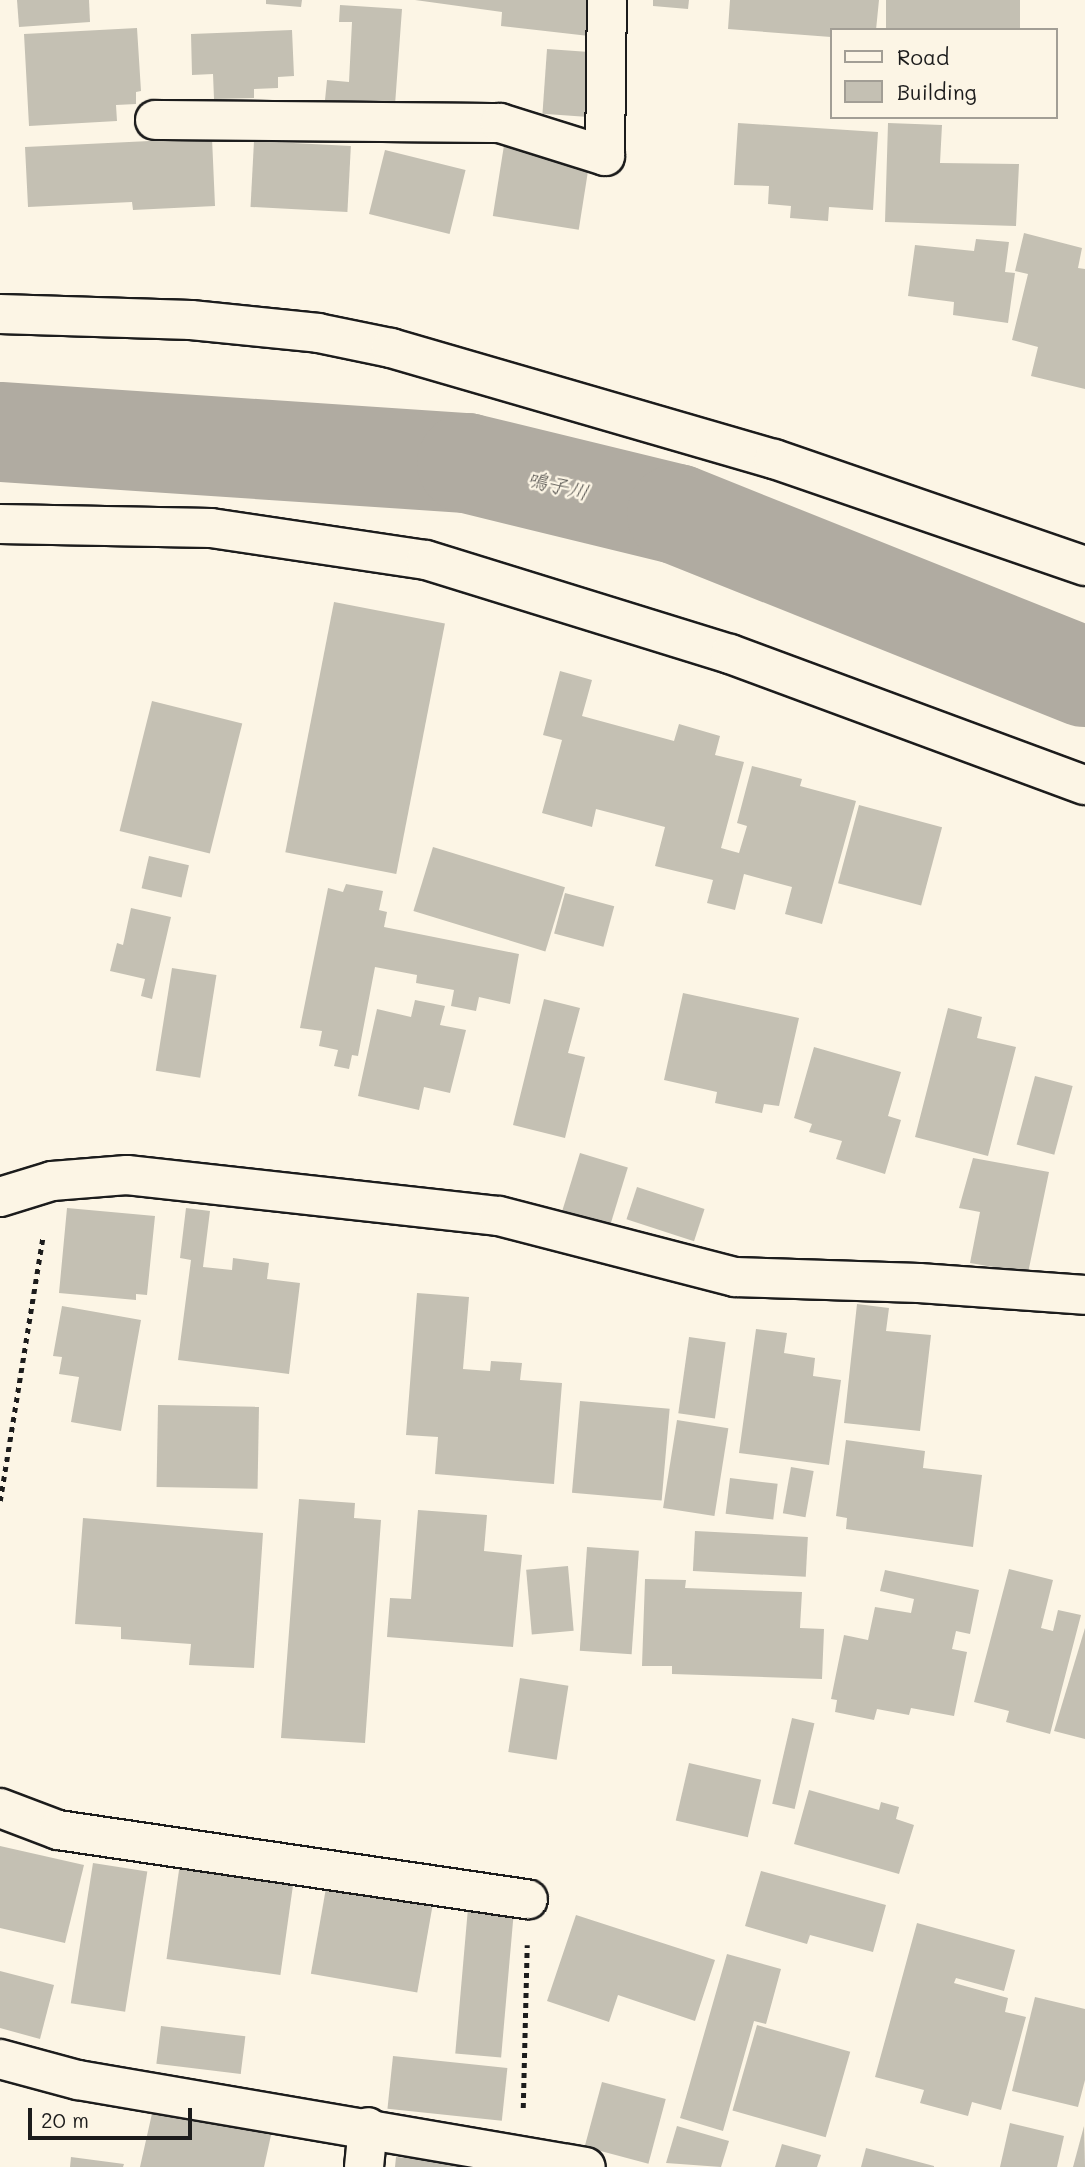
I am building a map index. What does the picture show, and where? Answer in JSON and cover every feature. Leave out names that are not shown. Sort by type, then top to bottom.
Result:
[{"type":"street","points":[[155,120],[500,123],[605,156],[607,0]]},
{"type":"street","points":[[0,313],[191,320],[318,333],[391,348],[774,459],[1085,566]]},
{"type":"street","points":[[0,524],[211,528],[426,560],[730,654],[1085,785]]},
{"type":"street","points":[[0,1197],[52,1181],[127,1175],[499,1216],[735,1278],[919,1283],[1085,1295]]},
{"type":"street","points":[[0,1808],[58,1830],[528,1899]]},
{"type":"street","points":[[0,2059],[78,2080],[522,2153],[586,2167]]},
{"type":"street","points":[[364,2167],[368,2127]]},
{"type":"path","points":[[0,1501],[52,1181]]},
{"type":"path","points":[[522,2153],[528,1899]]},
{"type":"building","points":[[17,0],[89,0],[90,22],[19,27]]},
{"type":"building","points":[[266,0],[302,0],[301,7],[266,4]]},
{"type":"building","points":[[415,0],[593,0],[589,36],[501,26],[502,12]]},
{"type":"building","points":[[653,0],[689,0],[688,9],[653,6]]},
{"type":"building","points":[[730,0],[879,0],[876,28],[830,28],[830,37],[728,29]]},
{"type":"building","points":[[886,0],[1020,0],[1020,28],[886,28]]},
{"type":"building","points":[[340,5],[402,9],[395,105],[325,100],[327,80],[349,82],[352,22],[339,22]]},
{"type":"building","points":[[137,28],[141,91],[136,92],[136,104],[116,105],[117,121],[29,126],[24,34]]},
{"type":"building","points":[[292,30],[294,76],[278,77],[278,88],[254,89],[254,98],[214,99],[213,74],[192,75],[191,34]]},
{"type":"building","points":[[547,49],[593,52],[588,117],[542,114]]},
{"type":"building","points":[[738,123],[878,132],[873,210],[829,207],[828,221],[790,218],[791,206],[768,204],[769,186],[734,185]]},
{"type":"building","points":[[888,123],[942,125],[940,163],[1019,164],[1016,226],[885,222]]},
{"type":"building","points":[[212,138],[215,206],[133,210],[132,202],[28,207],[25,147]]},
{"type":"building","points":[[505,139],[591,153],[579,230],[493,216]]},
{"type":"building","points":[[254,141],[351,146],[347,212],[251,207]]},
{"type":"building","points":[[385,150],[466,170],[450,234],[369,214]]},
{"type":"building","points":[[1024,233],[1082,248],[1078,268],[1085,269],[1085,389],[1031,376],[1038,347],[1012,340],[1028,274],[1015,271]]},
{"type":"building","points":[[976,239],[1009,242],[1005,272],[1015,273],[1008,323],[953,315],[954,302],[908,296],[915,245],[974,251]]},
{"type":"building","points":[[334,602],[445,624],[396,874],[285,852]]},
{"type":"building","points":[[560,671],[592,680],[582,716],[674,741],[679,724],[720,736],[715,755],[744,762],[721,848],[739,853],[747,826],[737,823],[752,766],[802,779],[800,786],[856,801],[822,924],[785,914],[792,887],[744,874],[735,910],[707,903],[713,880],[655,866],[665,827],[596,809],[592,827],[542,813],[562,740],[543,735]]},
{"type":"building","points":[[152,701],[242,723],[210,854],[120,831]]},
{"type":"building","points":[[859,805],[942,827],[921,905],[838,883]]},
{"type":"building","points":[[433,847],[565,887],[545,951],[413,911]]},
{"type":"building","points":[[149,856],[189,865],[182,897],[142,888]]},
{"type":"building","points":[[346,884],[383,891],[379,910],[387,912],[384,927],[519,954],[510,1004],[479,997],[476,1011],[451,1006],[454,990],[416,983],[417,975],[375,967],[358,1056],[352,1055],[349,1069],[334,1066],[338,1050],[319,1046],[322,1031],[300,1028],[328,888],[343,892]]},
{"type":"building","points":[[565,893],[614,906],[603,947],[554,934]]},
{"type":"building","points":[[131,908],[171,917],[152,999],[141,996],[145,979],[110,971],[117,943],[123,945]]},
{"type":"building","points":[[172,968],[216,975],[200,1078],[156,1071]]},
{"type":"building","points":[[683,993],[799,1018],[779,1106],[764,1104],[762,1113],[715,1103],[717,1092],[664,1080]]},
{"type":"building","points":[[544,999],[580,1008],[568,1053],[585,1057],[565,1138],[513,1125]]},
{"type":"building","points":[[415,1000],[445,1006],[440,1025],[466,1030],[450,1093],[424,1087],[419,1110],[358,1096],[377,1009],[411,1017]]},
{"type":"building","points":[[948,1008],[982,1017],[977,1038],[1016,1047],[988,1156],[915,1137]]},
{"type":"building","points":[[814,1047],[901,1072],[888,1116],[901,1120],[885,1174],[836,1159],[842,1141],[809,1132],[812,1124],[794,1118]]},
{"type":"building","points":[[1035,1076],[1073,1086],[1054,1155],[1017,1145]]},
{"type":"building","points":[[580,1153],[628,1168],[610,1226],[562,1211]]},
{"type":"building","points":[[973,1158],[1049,1172],[1028,1273],[970,1263],[980,1212],[959,1208]]},
{"type":"building","points":[[637,1187],[705,1209],[694,1241],[626,1219]]},
{"type":"building","points":[[67,1208],[155,1216],[147,1295],[136,1294],[136,1300],[59,1293]]},
{"type":"building","points":[[186,1208],[210,1211],[203,1267],[232,1270],[233,1258],[269,1263],[267,1279],[300,1283],[289,1374],[178,1360],[191,1260],[180,1258]]},
{"type":"building","points":[[417,1293],[469,1297],[463,1369],[490,1371],[491,1361],[522,1363],[520,1380],[562,1383],[554,1484],[435,1474],[438,1437],[406,1435]]},
{"type":"building","points":[[857,1304],[889,1308],[886,1331],[931,1335],[920,1431],[844,1423]]},
{"type":"building","points":[[62,1306],[141,1320],[121,1431],[71,1422],[79,1377],[59,1374],[62,1357],[53,1356]]},
{"type":"building","points":[[756,1329],[787,1333],[784,1353],[815,1358],[813,1376],[841,1380],[829,1465],[739,1453]]},
{"type":"building","points":[[689,1337],[726,1342],[715,1418],[678,1413]]},
{"type":"building","points":[[580,1401],[670,1409],[662,1500],[572,1493]]},
{"type":"building","points":[[158,1405],[259,1407],[258,1489],[157,1487]]},
{"type":"building","points":[[677,1420],[728,1428],[714,1516],[663,1508]]},
{"type":"building","points":[[846,1440],[925,1451],[923,1468],[982,1475],[973,1547],[846,1529],[847,1518],[836,1516]]},
{"type":"building","points":[[791,1467],[814,1471],[805,1517],[783,1513]]},
{"type":"building","points":[[730,1478],[778,1484],[773,1520],[726,1514]]},
{"type":"building","points":[[299,1499],[355,1503],[354,1518],[381,1520],[365,1743],[281,1738]]},
{"type":"building","points":[[418,1510],[487,1515],[484,1551],[522,1555],[513,1647],[387,1637],[390,1598],[411,1599]]},
{"type":"building","points":[[83,1518],[263,1533],[254,1668],[189,1665],[191,1644],[121,1639],[121,1627],[75,1624]]},
{"type":"building","points":[[695,1531],[808,1537],[806,1577],[693,1571]]},
{"type":"building","points":[[587,1547],[639,1551],[632,1654],[580,1651]]},
{"type":"building","points":[[568,1566],[574,1631],[532,1634],[526,1570]]},
{"type":"building","points":[[1009,1569],[1053,1580],[1041,1628],[1053,1631],[1058,1610],[1081,1615],[1050,1734],[1006,1722],[1009,1711],[974,1702]]},
{"type":"building","points":[[885,1570],[979,1590],[970,1634],[956,1631],[952,1649],[967,1652],[954,1716],[911,1708],[909,1715],[877,1709],[874,1720],[835,1712],[837,1700],[831,1699],[844,1635],[868,1640],[875,1607],[911,1613],[914,1599],[880,1591]]},
{"type":"building","points":[[645,1579],[686,1580],[685,1588],[802,1592],[800,1628],[824,1629],[822,1679],[672,1674],[672,1666],[642,1666]]},
{"type":"building","points":[[1085,1628],[1085,1739],[1054,1731]]},
{"type":"building","points":[[520,1678],[568,1686],[557,1760],[508,1752]]},
{"type":"building","points":[[792,1718],[814,1723],[795,1809],[772,1804]]},
{"type":"building","points":[[689,1763],[761,1780],[748,1837],[676,1820]]},
{"type":"building","points":[[809,1790],[879,1810],[881,1802],[899,1807],[896,1819],[914,1825],[899,1874],[794,1844]]},
{"type":"building","points":[[0,1846],[84,1865],[65,1943],[0,1928]]},
{"type":"building","points":[[93,1863],[147,1872],[125,2012],[71,2003]]},
{"type":"building","points":[[180,1863],[294,1879],[280,1975],[167,1959]]},
{"type":"building","points":[[761,1871],[886,1905],[873,1952],[810,1935],[807,1944],[745,1926]]},
{"type":"building","points":[[326,1888],[432,1907],[417,1992],[311,1974]]},
{"type":"building","points":[[468,1908],[514,1912],[501,2057],[455,2053]]},
{"type":"building","points":[[576,1915],[715,1960],[695,2021],[618,1995],[609,2022],[547,2001]]},
{"type":"building","points":[[917,1923],[1015,1950],[1004,1991],[956,1978],[954,1983],[1008,1998],[1005,2012],[1026,2017],[1001,2110],[972,2102],[968,2116],[920,2103],[924,2090],[875,2077]]},
{"type":"building","points":[[727,1954],[781,1969],[766,2024],[754,2021],[723,2131],[680,2118]]},
{"type":"building","points":[[0,1971],[54,1985],[40,2039],[0,2028]]},
{"type":"building","points":[[1035,1997],[1085,2009],[1085,2080],[1078,2107],[1012,2091]]},
{"type":"building","points":[[757,2025],[850,2052],[826,2137],[732,2111]]},
{"type":"building","points":[[161,2026],[245,2036],[241,2074],[156,2064]]},
{"type":"building","points":[[393,2056],[507,2068],[502,2121],[387,2109]]},
{"type":"building","points":[[602,2082],[666,2099],[648,2164],[585,2147]]},
{"type":"building","points":[[153,2109],[271,2135],[264,2167],[140,2167]]},
{"type":"building","points":[[1010,2123],[1064,2136],[1057,2167],[1000,2167]]},
{"type":"building","points":[[677,2126],[729,2141],[721,2167],[666,2163]]},
{"type":"building","points":[[1084,2126],[1085,2167],[1073,2167]]},
{"type":"building","points":[[782,2144],[821,2155],[817,2167],[775,2167]]},
{"type":"building","points":[[866,2148],[934,2166],[934,2167],[861,2167]]},
{"type":"building","points":[[71,2157],[124,2164],[123,2167],[70,2167]]},
{"type":"building","points":[[396,2157],[473,2164],[473,2167],[395,2167]]},
{"type":"waterway","name":"鳴子川","points":[[0,432],[467,463],[677,514],[1085,677]]}]
